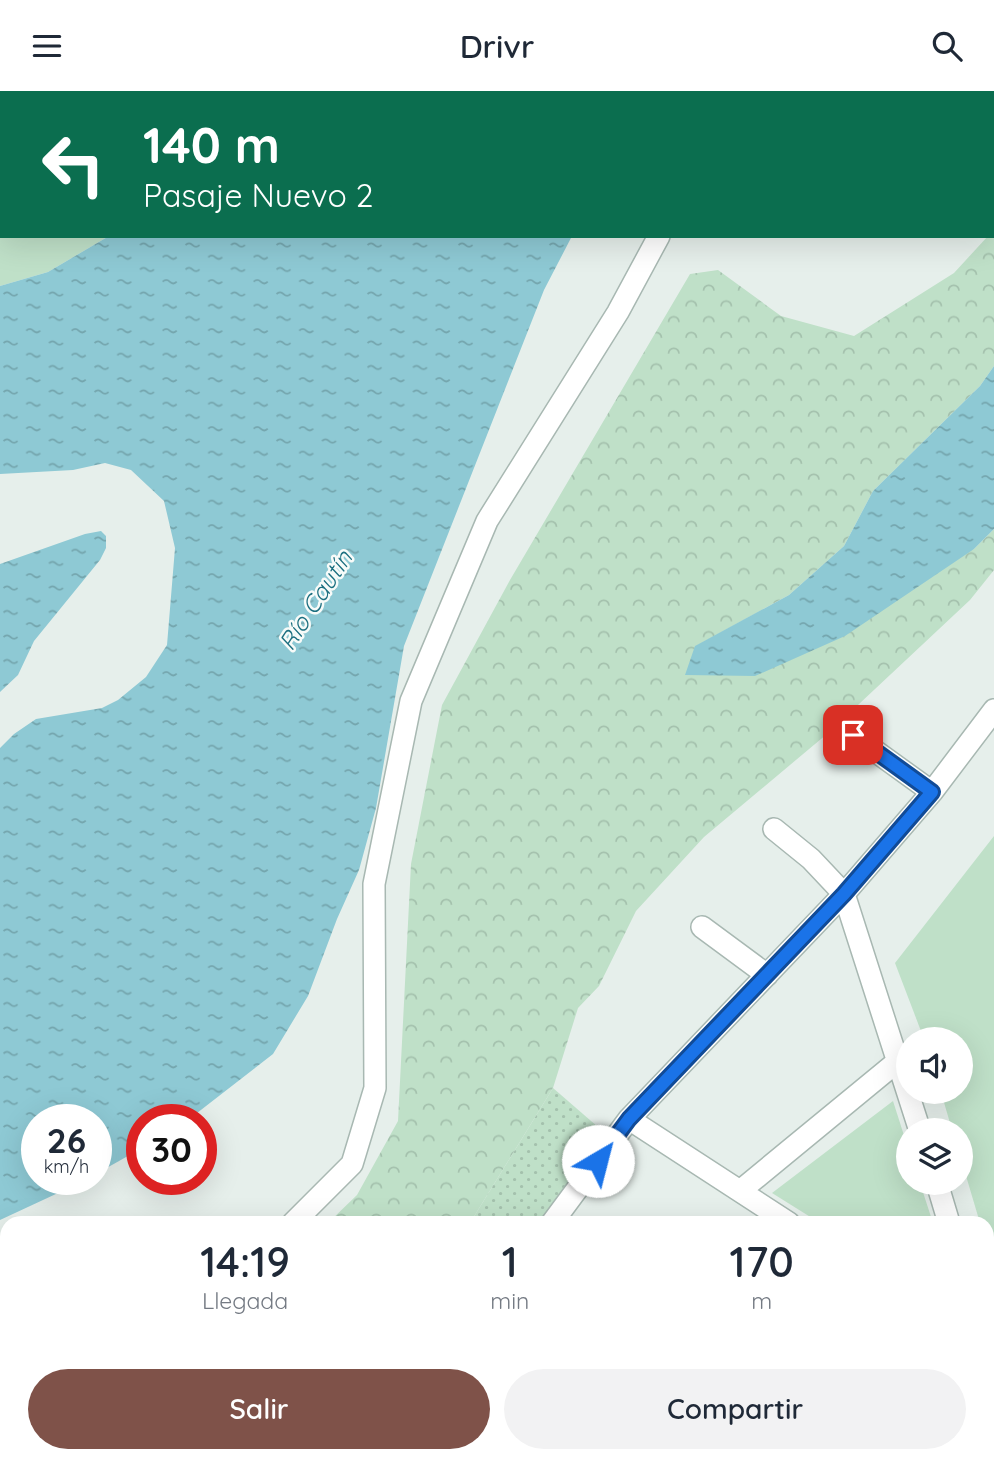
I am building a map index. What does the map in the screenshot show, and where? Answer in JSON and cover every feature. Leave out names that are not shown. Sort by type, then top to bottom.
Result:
[{"type":"street","points":[[300,1216],[352,1164],[374,1088],[374,884],[411,701],[487,521],[618,312],[658,238]]},
{"type":"street","points":[[557,1216],[629,1119],[844,894],[932,792],[994,711]]},
{"type":"street","points":[[853,735],[932,792]]},
{"type":"street","points":[[774,829],[811,859],[844,894],[896,1055]]},
{"type":"street","points":[[702,927],[767,975]]},
{"type":"street","points":[[740,1191],[896,1063]]},
{"type":"street","points":[[629,1119],[778,1216]]},
{"type":"street","points":[[941,1195],[947,1216]]},
{"type":"green space","points":[[0,238],[106,238],[48,272],[0,286]]},
{"type":"green space","points":[[986,238],[994,238],[994,366],[980,386],[873,491],[844,546],[789,595],[696,646],[974,549],[994,529],[994,570],[970,600],[827,734],[704,837],[636,911],[599,986],[578,1008],[553,1088],[474,1216],[335,1216],[357,1195],[398,1121],[411,864],[442,705],[510,580],[690,274],[718,270],[781,316],[854,336],[954,273]]},
{"type":"green space","points":[[994,836],[994,1216],[978,1216],[972,1195],[973,1118],[949,1118],[944,1104],[973,1104],[973,1027],[919,1027],[895,963]]},
{"type":"green space","points":[[553,1088],[613,1140],[557,1216],[474,1216]]},
{"type":"green space","points":[[893,1101],[898,1118],[896,1118],[896,1195],[924,1195],[931,1216],[809,1216],[772,1193]]},
{"type":"water","name":"Río Cautín","points":[[106,238],[571,238],[544,290],[404,646],[376,808],[359,870],[308,996],[273,1054],[209,1104],[126,1104],[126,1157],[112,1165],[112,1104],[21,1104],[21,1195],[54,1195],[9,1216],[0,1216],[0,748],[14,734],[36,719],[102,708],[118,700],[146,677],[167,645],[175,548],[164,501],[131,470],[105,463],[73,470],[0,474],[0,286],[48,272]]},
{"type":"water","points":[[994,366],[994,529],[974,549],[845,636],[755,676],[685,675],[695,646],[789,595],[844,546],[873,491],[980,386]]},
{"type":"water","points":[[101,531],[106,536],[106,548],[100,560],[34,641],[18,675],[0,692],[0,564],[85,534]]},
{"type":"route","points":[[598,1161],[629,1119],[844,894],[932,792],[853,735]]}]
